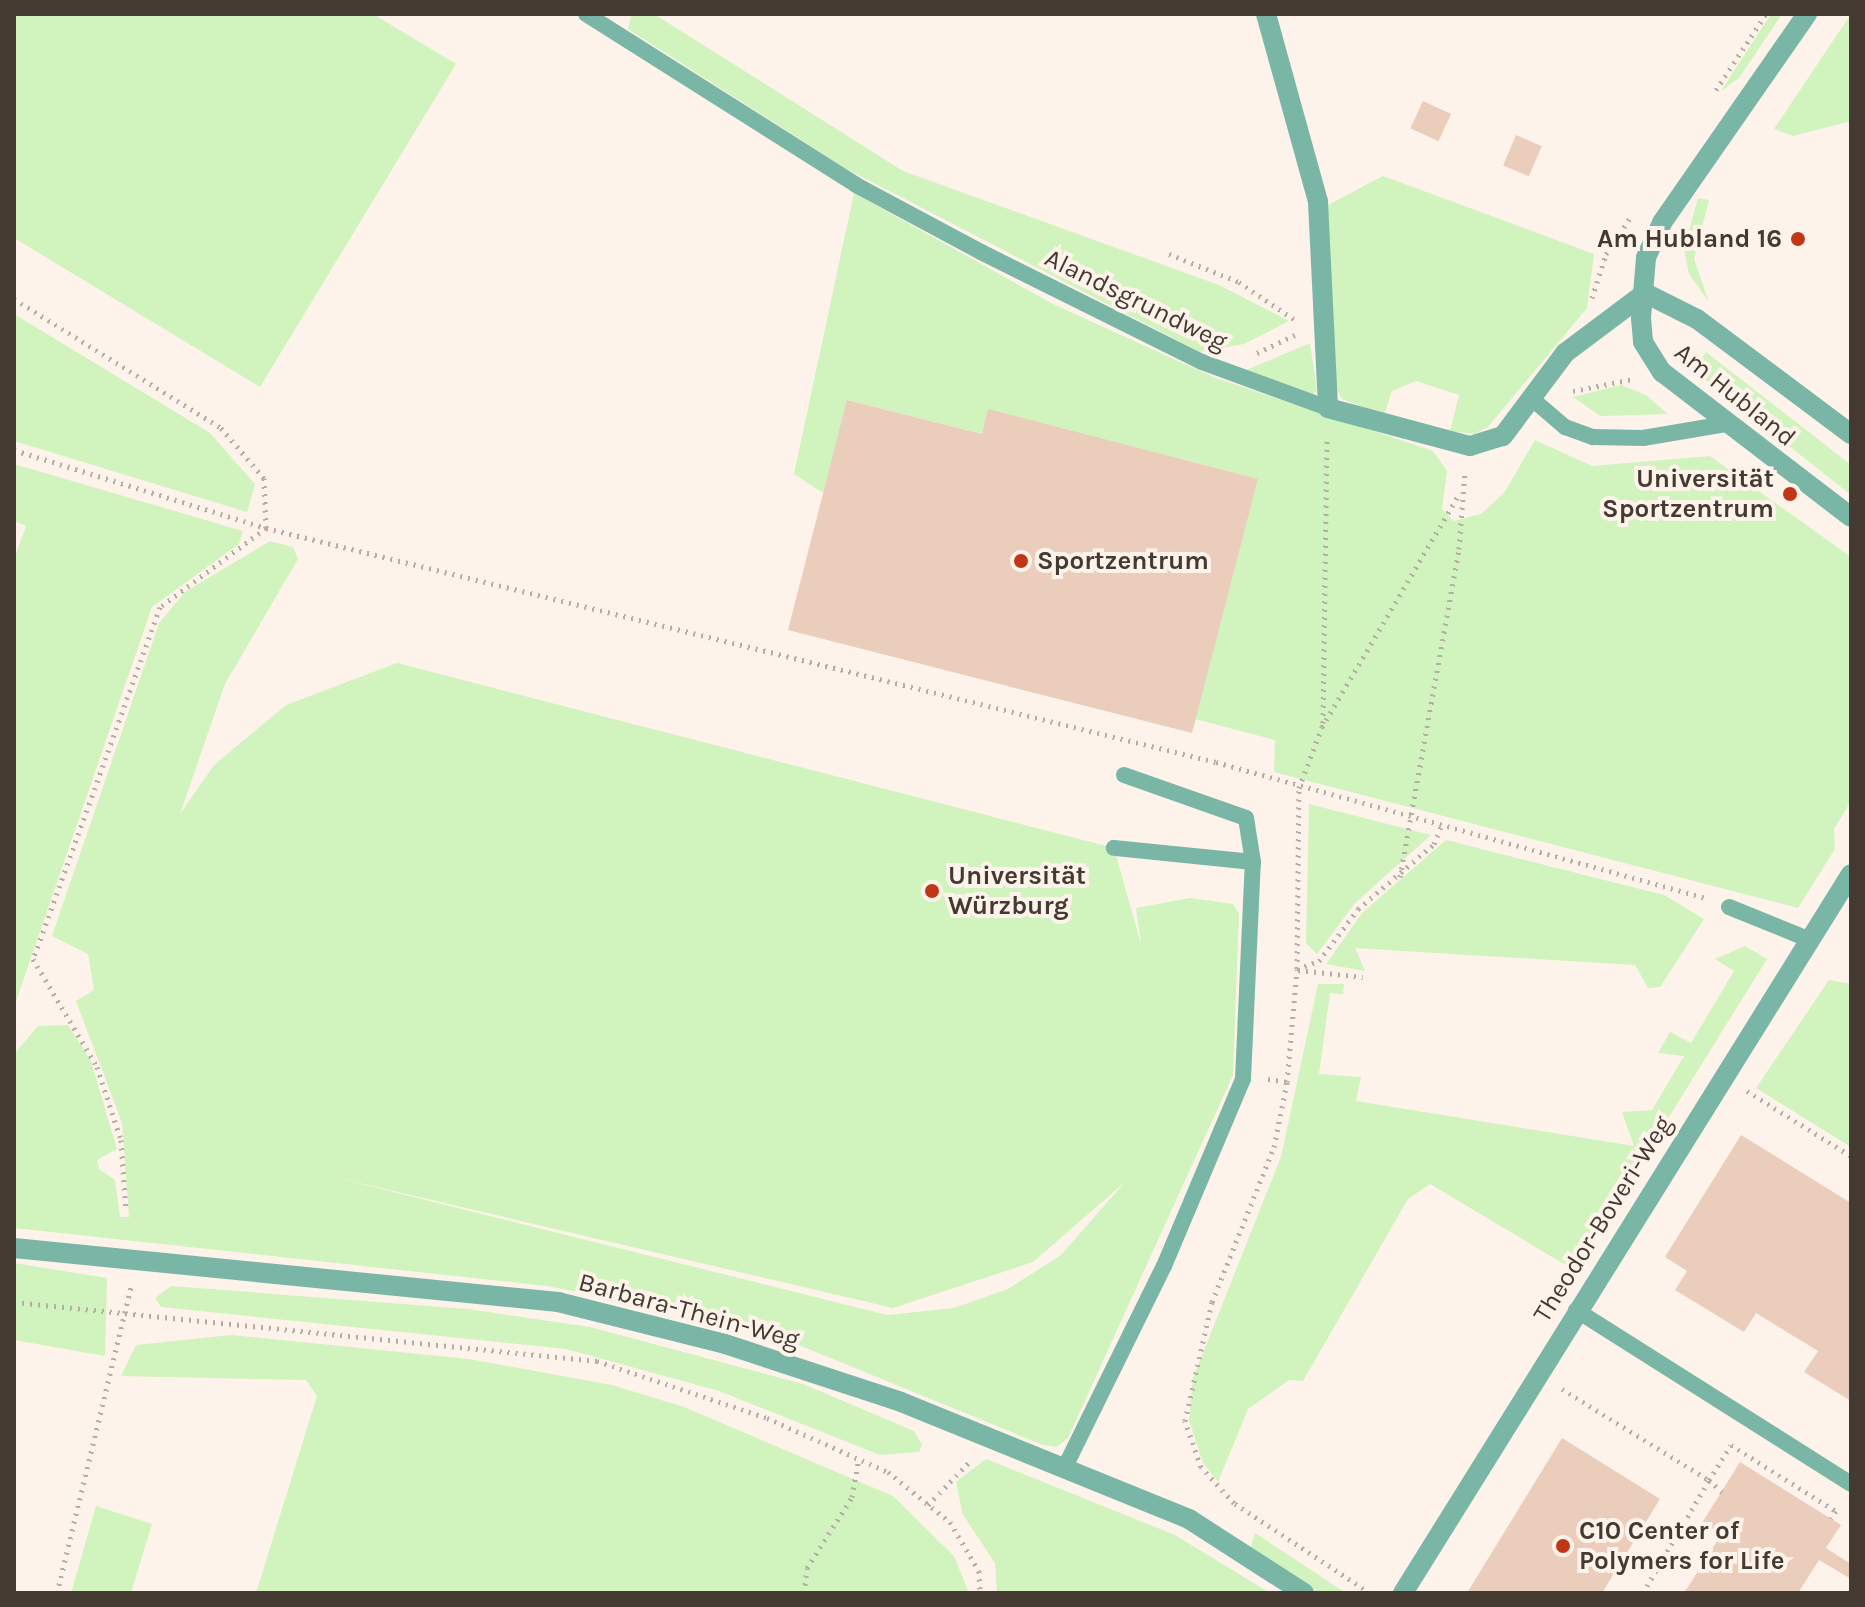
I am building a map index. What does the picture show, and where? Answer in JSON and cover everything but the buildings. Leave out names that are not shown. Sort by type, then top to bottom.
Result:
[{"type":"street","points":[[1266,14],[1318,202],[1328,408],[1470,446],[1503,436],[1531,398],[1592,328],[1645,293],[1646,258],[1662,223],[1807,14]]},
{"type":"street","name":"Am Hubland","points":[[1851,434],[1697,319],[1645,293],[1643,342],[1662,372],[1851,517]]},
{"type":"street","name":"Theodor-Boveri-Weg","points":[[1403,1593],[1576,1310],[1851,874]]},
{"type":"street","name":"Barbara-Thein-Weg","points":[[14,1248],[133,1264],[558,1302],[725,1344],[901,1402],[989,1442],[1189,1519],[1304,1593]]},
{"type":"lane","name":"Alandsgrundweg","points":[[586,14],[856,185],[1202,362],[1328,408]]},
{"type":"lane","points":[[1531,398],[1565,427],[1593,437],[1643,438],[1726,424]]},
{"type":"lane","points":[[1064,1469],[1164,1266],[1243,1079],[1253,862],[1246,818],[1124,775]]},
{"type":"lane","points":[[1114,848],[1253,862]]},
{"type":"lane","points":[[1729,907],[1808,939]]},
{"type":"lane","points":[[1576,1310],[1851,1484]]},
{"type":"path","points":[[1169,254],[1239,282],[1306,328],[1267,350],[1202,362]]},
{"type":"path","points":[[14,299],[221,428],[264,478],[266,528]]},
{"type":"path","points":[[1531,398],[1662,372]]},
{"type":"path","points":[[1322,727],[1328,408]]},
{"type":"path","points":[[1400,877],[1459,549],[1460,493],[1470,446]]},
{"type":"path","points":[[14,450],[266,528],[1299,788],[1409,819],[1653,878],[1729,907]]},
{"type":"path","points":[[1370,1593],[1234,1503],[1201,1467],[1185,1421],[1212,1302],[1274,1147],[1297,969],[1299,788],[1322,727],[1460,493]]},
{"type":"path","points":[[126,1211],[121,1140],[97,1067],[33,959],[160,607],[266,528]]},
{"type":"path","points":[[1297,969],[1319,961],[1358,909],[1400,877],[1441,827]]},
{"type":"path","points":[[1297,969],[1363,977]]},
{"type":"path","points":[[1723,1075],[1851,1156]]},
{"type":"path","points":[[57,1593],[128,1315],[133,1264]]},
{"type":"path","points":[[14,1302],[128,1315],[487,1344],[597,1361],[859,1459],[928,1505],[957,1535],[979,1571],[980,1593]]},
{"type":"path","points":[[1538,1374],[1709,1480],[1722,1492]]},
{"type":"path","points":[[928,1505],[989,1442]]},
{"type":"path","points":[[1643,1593],[1731,1445],[1836,1511],[1831,1518]]},
{"type":"path","points":[[804,1593],[807,1568],[852,1497],[859,1459]]},
{"type":"green space","points":[[14,14],[373,14],[456,64],[260,387],[14,238]]},
{"type":"green space","points":[[632,14],[654,14],[903,171],[1219,285],[1289,321],[1244,344],[1200,352],[845,168],[628,29]]},
{"type":"green space","points":[[1771,14],[1782,14],[1739,78],[1721,91]]},
{"type":"green space","points":[[1851,14],[1851,121],[1793,136],[1774,129]]},
{"type":"green space","points":[[1383,176],[1594,254],[1587,308],[1488,427],[1474,434],[1450,431],[1459,395],[1416,381],[1392,391],[1384,415],[1342,399],[1332,381],[1324,207]]},
{"type":"green space","points":[[854,193],[1051,303],[1213,377],[1433,451],[1447,471],[1442,509],[1454,521],[1481,514],[1504,493],[1535,440],[1592,466],[1710,456],[1851,557],[1851,801],[1834,829],[1835,849],[1798,908],[1274,772],[1275,740],[1195,719],[1258,479],[989,410],[982,434],[848,400],[823,493],[794,474]]},
{"type":"green space","points":[[1698,198],[1709,200],[1694,259],[1709,302],[1689,274],[1684,249]]},
{"type":"green space","points":[[14,314],[210,433],[255,484],[247,512],[14,441]]},
{"type":"green space","points":[[1310,343],[1317,391],[1311,396],[1244,371]]},
{"type":"green space","points":[[1706,352],[1851,465],[1851,495],[1693,370]]},
{"type":"green space","points":[[1621,385],[1646,395],[1668,414],[1600,416],[1573,397]]},
{"type":"green space","points":[[14,464],[243,531],[239,544],[152,607],[14,1007],[14,559],[26,526],[14,521]]},
{"type":"green space","points":[[270,541],[293,547],[298,559],[225,684],[180,814],[214,765],[286,705],[397,663],[1114,848],[1141,944],[1136,908],[1190,898],[1233,904],[1239,914],[1233,1075],[1068,1438],[1057,1447],[1043,1445],[757,1328],[547,1286],[14,1228],[14,1054],[38,1026],[68,1025],[91,1061],[117,1149],[97,1160],[99,1169],[115,1180],[120,1217],[129,1217],[122,1123],[76,1001],[94,990],[88,954],[52,936],[159,623],[185,592]],"holes":[[[329,1176],[893,1308],[1033,1262],[1125,1182],[1061,1255],[1008,1289],[954,1308],[887,1315]]]},
{"type":"green space","points":[[1309,804],[1431,835],[1355,903],[1317,954],[1306,943]]},
{"type":"green space","points":[[1446,840],[1664,895],[1704,919],[1660,987],[1648,988],[1635,965],[1355,948],[1365,971],[1326,964],[1362,913]]},
{"type":"green space","points":[[1745,946],[1767,959],[1574,1270],[1430,1184],[1408,1199],[1303,1381],[1289,1380],[1248,1409],[1218,1482],[1203,1463],[1189,1420],[1193,1378],[1281,1157],[1318,984],[1344,984],[1343,994],[1330,993],[1319,1074],[1361,1077],[1356,1101],[1634,1146],[1622,1112],[1652,1110],[1684,1056],[1658,1053],[1670,1032],[1691,1043],[1734,971],[1715,959]]},
{"type":"green space","points":[[1829,980],[1851,984],[1851,1147],[1756,1088]]},
{"type":"green space","points":[[14,1263],[107,1278],[105,1356],[14,1340]]},
{"type":"green space","points":[[171,1286],[468,1309],[590,1327],[803,1384],[914,1431],[922,1445],[919,1452],[880,1455],[719,1391],[566,1349],[161,1307],[155,1298]]},
{"type":"green space","points":[[231,1335],[469,1359],[612,1385],[684,1407],[893,1496],[954,1556],[969,1593],[256,1593],[317,1396],[306,1380],[121,1376],[136,1345]]},
{"type":"green space","points":[[986,1459],[1175,1535],[1270,1593],[997,1593],[995,1563],[963,1515],[956,1482]]},
{"type":"green space","points":[[96,1506],[152,1524],[131,1593],[71,1593]]},
{"type":"green space","points":[[1255,1533],[1346,1593],[1319,1593],[1250,1549]]},
{"type":"place","name":"Am Hubland 16","points":[[1798,239]]},
{"type":"place","name":"Universität Sportzentrum","points":[[1790,494]]},
{"type":"place","name":"Sportzentrum","points":[[1021,561]]},
{"type":"place","name":"Universität Würzburg","points":[[932,891]]},
{"type":"place","name":"C10 Center of Polymers for Life","points":[[1563,1546]]}]
